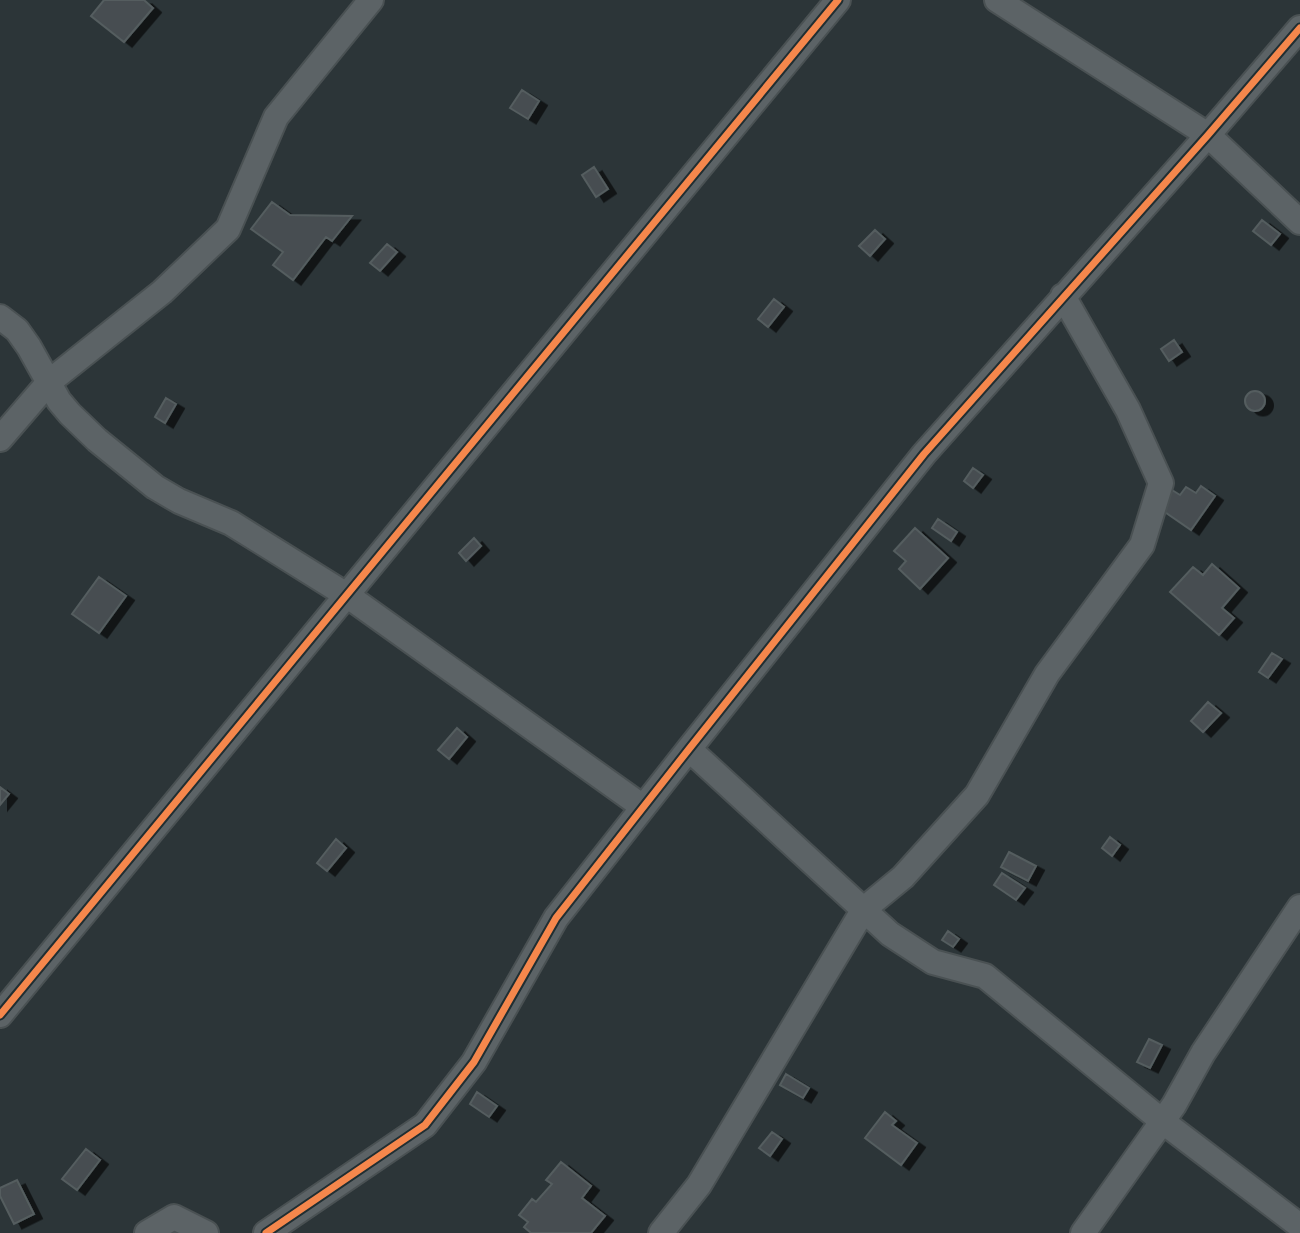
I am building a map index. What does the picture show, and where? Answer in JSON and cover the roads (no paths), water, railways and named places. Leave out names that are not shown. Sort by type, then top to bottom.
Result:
[{"type":"street","points":[[0,439],[49,382],[162,292],[228,229],[276,117],[370,0]]},
{"type":"street","points":[[0,1015],[838,0]]},
{"type":"street","points":[[997,0],[1208,135],[1300,222]]},
{"type":"street","points":[[266,1233],[425,1125],[474,1062],[556,918],[688,748],[924,454],[1300,28]]},
{"type":"street","points":[[661,1233],[699,1185],[864,909],[903,877],[977,795],[1047,674],[1142,545],[1161,483],[1128,410],[1063,296]]},
{"type":"street","points":[[0,317],[17,330],[59,401],[70,414],[97,440],[155,487],[179,501],[231,523],[348,596],[643,807]]},
{"type":"street","points":[[688,748],[890,934],[933,962],[985,976],[1162,1121],[1300,1226]]},
{"type":"street","points":[[1083,1233],[1174,1105],[1203,1053],[1300,907]]},
{"type":"street","points":[[147,1233],[174,1216],[206,1233]]}]
